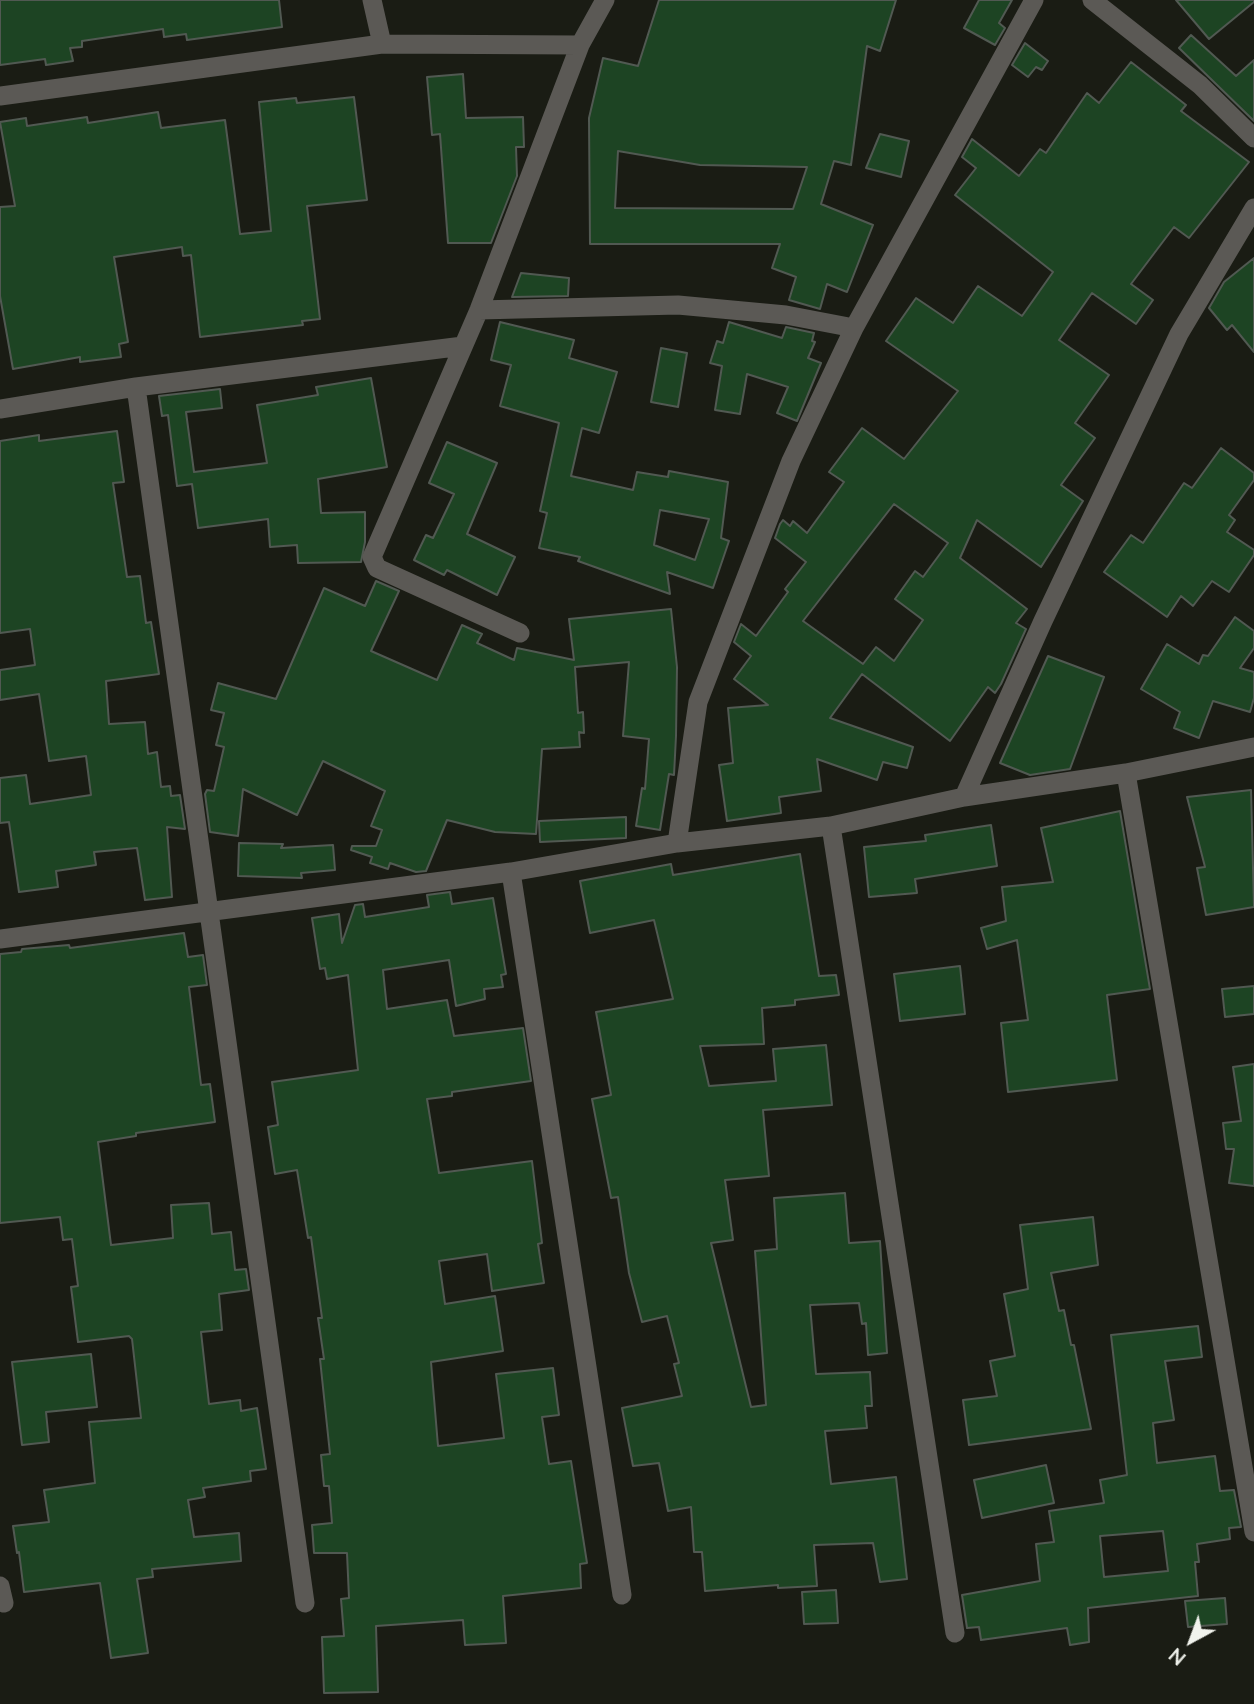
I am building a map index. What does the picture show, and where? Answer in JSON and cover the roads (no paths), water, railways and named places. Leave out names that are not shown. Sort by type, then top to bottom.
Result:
[{"type":"street","points":[[372,0],[382,44]]},
{"type":"street","points":[[520,633],[377,568],[372,557],[479,310],[580,45],[605,0]]},
{"type":"street","points":[[677,843],[698,702],[791,461],[854,328],[1034,0]]},
{"type":"street","points":[[1092,0],[1200,85],[1254,138]]},
{"type":"street","points":[[0,96],[382,44],[580,45]]},
{"type":"street","points":[[964,797],[1043,621],[1179,334],[1254,208]]},
{"type":"street","points":[[479,310],[678,304],[786,315],[854,328]]},
{"type":"street","points":[[0,409],[136,387],[463,346]]},
{"type":"street","points":[[136,387],[305,1603]]},
{"type":"street","points":[[0,939],[511,872],[677,843],[831,826],[964,797],[1125,773],[1254,747]]},
{"type":"street","points":[[1125,773],[1254,1532]]},
{"type":"street","points":[[831,826],[955,1633]]},
{"type":"street","points":[[511,872],[622,1595]]}]
